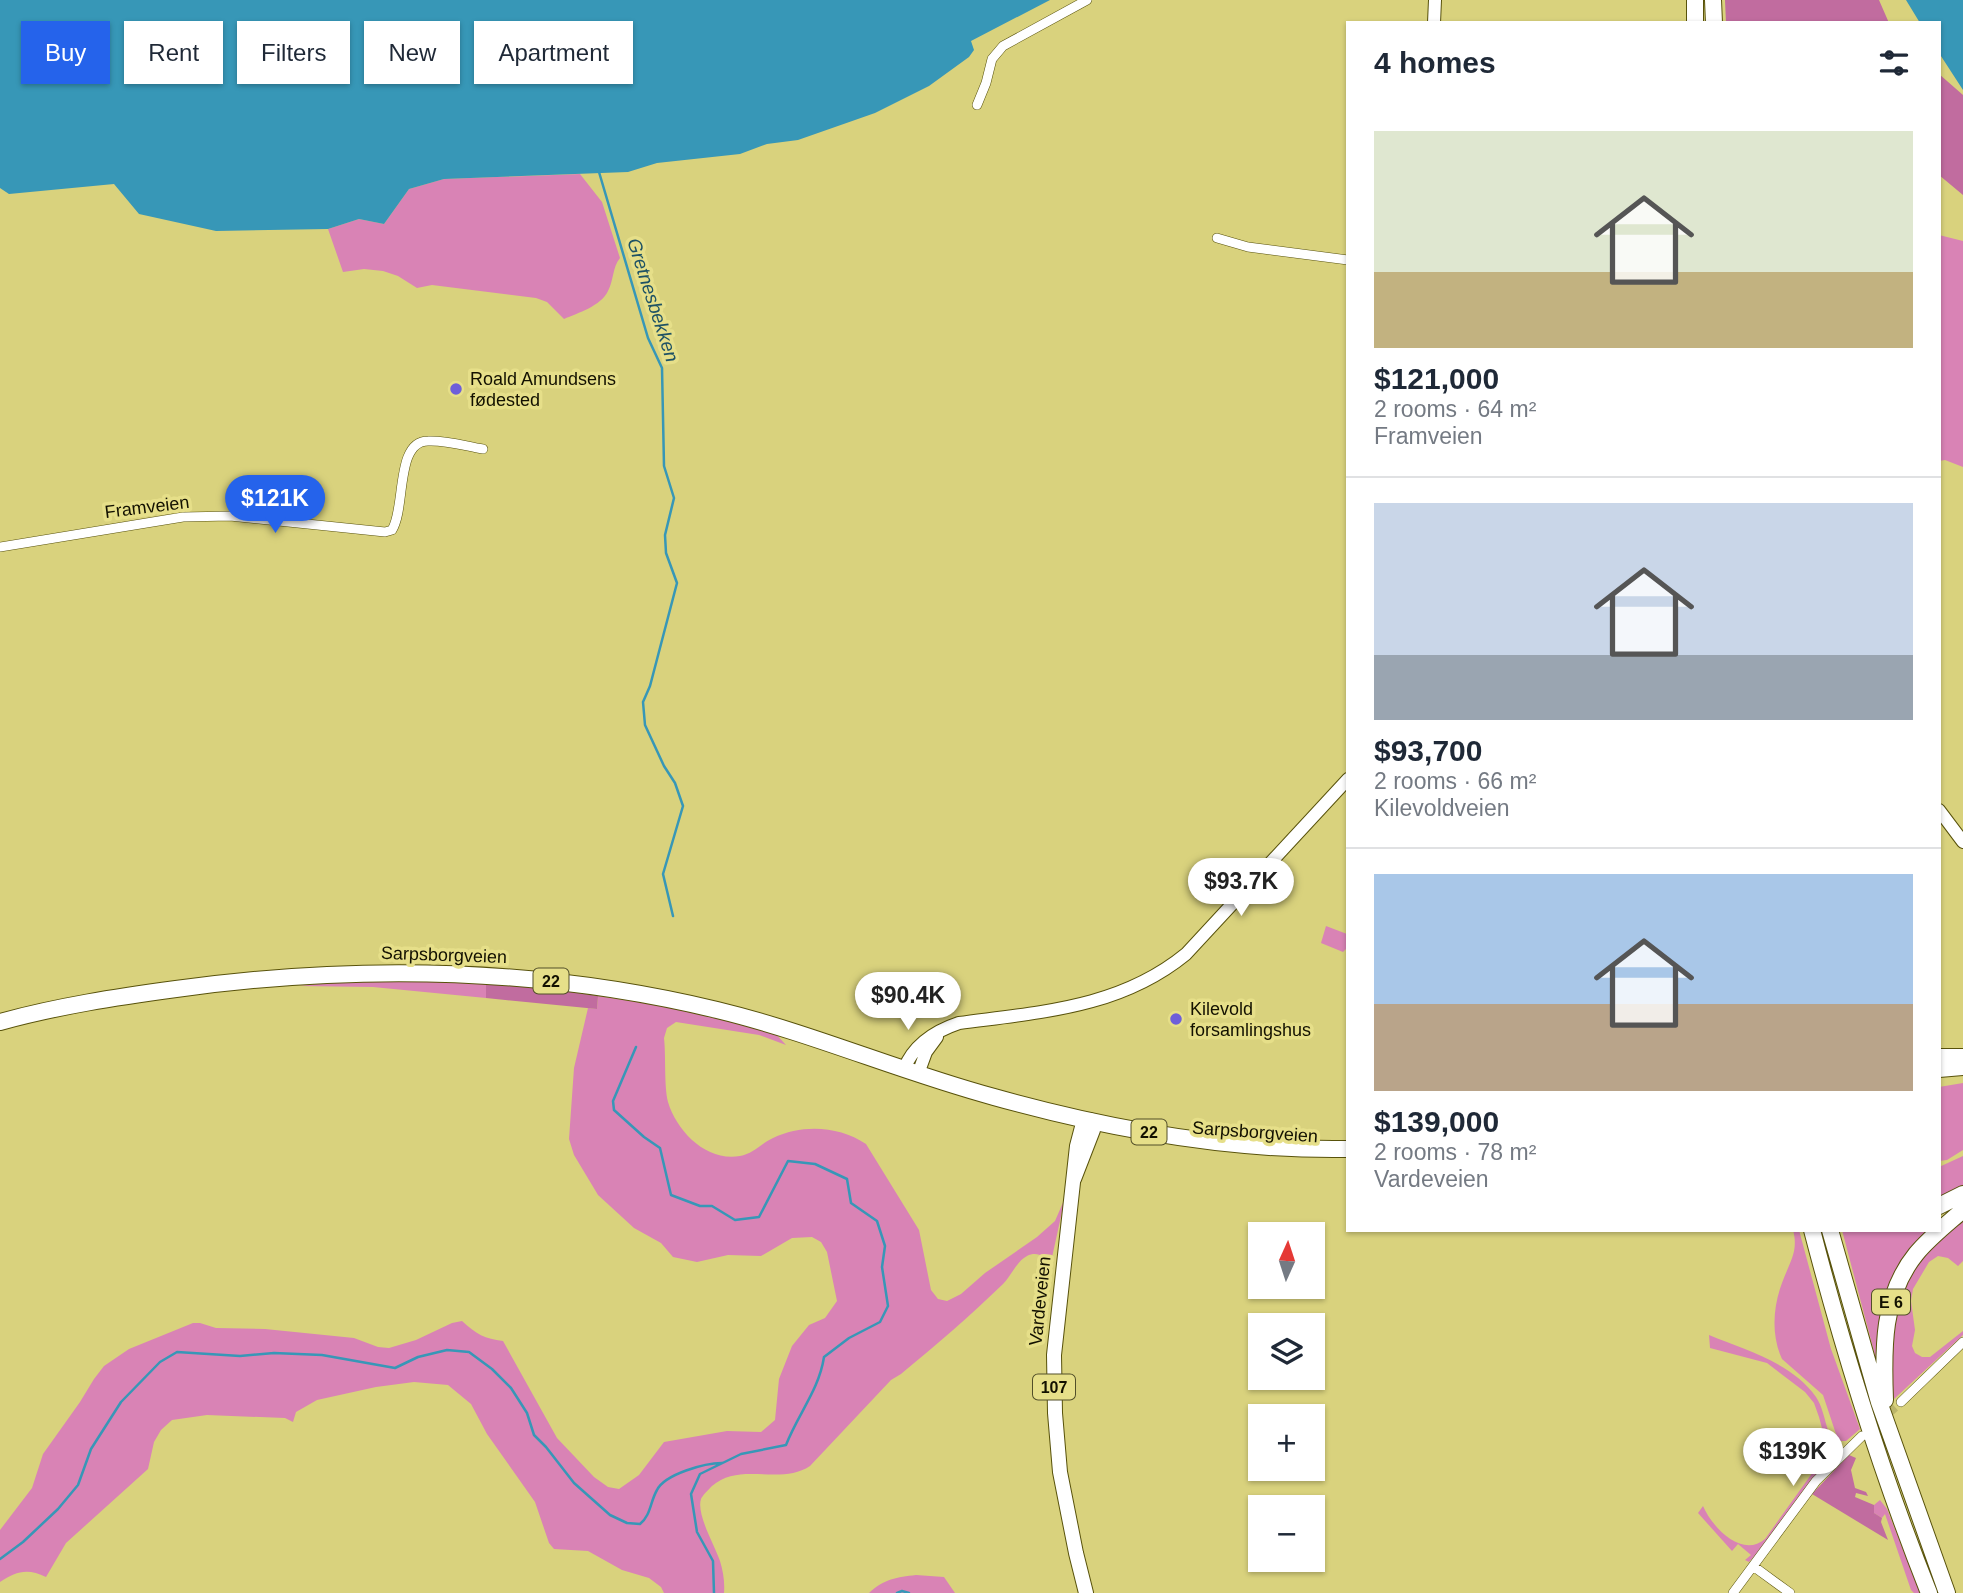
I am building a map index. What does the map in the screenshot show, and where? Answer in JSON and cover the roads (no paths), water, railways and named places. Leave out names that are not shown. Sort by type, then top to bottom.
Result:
[{"type":"highway","points":[[1695,0],[1695,21]]},
{"type":"highway","points":[[1713,0],[1714,21]]},
{"type":"highway","name":"Sarpsborgveien","points":[[0,1022],[109,999],[268,977],[371,972],[490,975],[608,988],[718,1010],[774,1025],[1088,1126],[1162,1144],[1217,1151],[1346,1156]]},
{"type":"highway","name":"Sarpsborgveien","points":[[1088,1126],[1220,1143],[1280,1148],[1346,1149]]},
{"type":"highway","points":[[1941,1205],[1963,1194]]},
{"type":"highway","name":"E 6","points":[[1941,1231],[1963,1210]]},
{"type":"highway","points":[[1813,1232],[1872,1436],[1929,1593]]},
{"type":"highway","name":"E 6","points":[[1831,1232],[1885,1420],[1947,1593]]},
{"type":"highway","name":"E 6","points":[[1885,1420],[1885,1338],[1892,1300],[1902,1274],[1916,1254],[1940,1232]]},
{"type":"main road","name":"Vardeveien","points":[[1086,1593],[1060,1472],[1055,1401],[1056,1326],[1077,1146],[1088,1126]]},
{"type":"street","points":[[977,105],[992,59],[1003,46],[1087,0]]},
{"type":"street","points":[[1434,21],[1435,0]]},
{"type":"street","points":[[1217,239],[1248,247],[1346,260]]},
{"type":"street","name":"Framveien","points":[[0,547],[183,517],[230,516],[385,532],[392,530],[398,518],[406,458],[417,443],[427,440],[482,449]]},
{"type":"street","points":[[911,1071],[947,1027],[1098,1000],[1143,983],[1165,971],[1186,954],[1346,781]]},
{"type":"street","points":[[1941,813],[1963,842]]},
{"type":"street","points":[[1900,1402],[1963,1342]]},
{"type":"street","points":[[1733,1593],[1816,1481],[1862,1436]]},
{"type":"street","points":[[1753,1566],[1790,1593]]},
{"type":"water","points":[[0,0],[1050,0],[971,41],[974,50],[969,57],[929,86],[875,113],[798,140],[767,144],[740,154],[657,163],[628,172],[444,179],[409,189],[384,224],[359,219],[328,229],[216,231],[139,214],[114,184],[9,194],[0,188]]},
{"type":"water","points":[[1906,0],[1963,0],[1963,90],[1941,56],[1941,21],[1919,21]]},
{"type":"waterway","name":"Gretnesbekken","points":[[599,172],[648,338],[662,368],[664,466],[674,498],[665,535],[666,553],[677,583],[650,686],[643,702],[645,725],[675,783],[683,806],[663,874],[673,916]]},
{"type":"waterway","name":"Gretnesbekken","points":[[636,1047],[613,1101],[614,1110],[660,1148],[671,1195],[700,1206],[712,1206],[735,1220],[759,1217],[788,1161],[815,1164],[847,1179],[851,1203],[877,1221],[885,1246],[882,1267],[888,1306],[880,1322],[849,1338],[824,1357],[818,1380],[786,1445],[741,1454],[700,1474],[691,1494],[697,1532],[713,1561],[714,1593]]},
{"type":"waterway","points":[[0,1559],[23,1542],[58,1509],[78,1485],[91,1449],[121,1402],[160,1362],[177,1352],[240,1356],[274,1353],[322,1355],[395,1368],[418,1357],[447,1350],[469,1352],[511,1388],[527,1413],[534,1435],[574,1483],[610,1515],[627,1523],[640,1524],[644,1520],[657,1490],[668,1479],[696,1467],[722,1463]]},
{"type":"waterway","name":"Gretnesbekken","points":[[897,1593],[909,1593]]},
{"type":"tunnel","points":[[1868,1431],[1901,1402]]},
{"type":"place","name":"Roald Amundsens fødested","points":[[456,389]]},
{"type":"place","name":"Kilevold forsamlingshus","points":[[1176,1019]]}]
